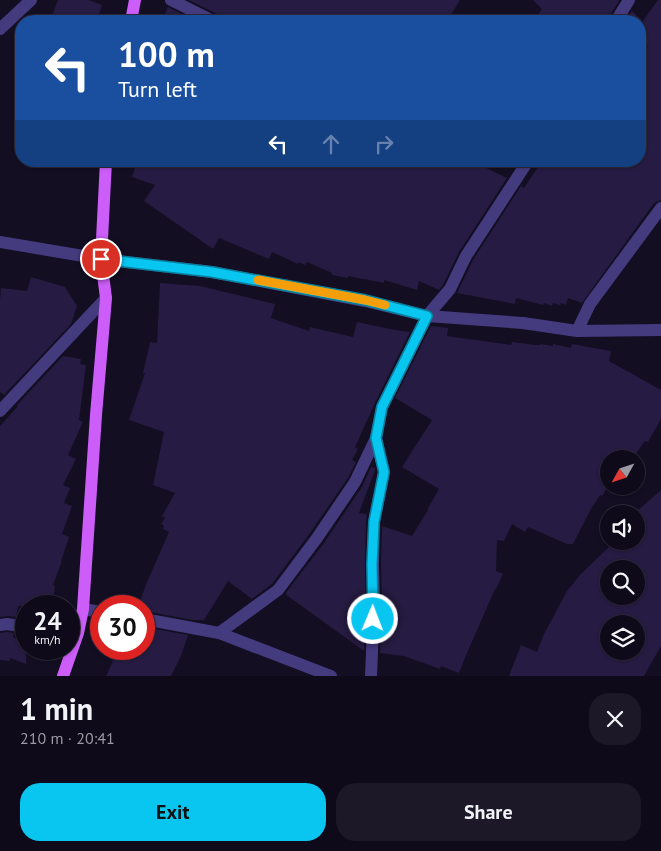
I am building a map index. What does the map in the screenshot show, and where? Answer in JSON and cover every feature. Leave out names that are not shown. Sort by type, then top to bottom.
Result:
[{"type":"main road","points":[[132,15],[135,0]]},
{"type":"main road","points":[[80,616],[83,609],[106,298],[101,259],[106,167]]},
{"type":"main road","points":[[63,676],[67,660]]},
{"type":"street","points":[[0,29],[31,0]]},
{"type":"street","points":[[171,0],[201,15]]},
{"type":"street","points":[[620,15],[629,0]]},
{"type":"street","points":[[219,633],[278,590],[317,538],[355,482],[376,438],[382,407],[427,316],[450,289],[466,256],[524,167]]},
{"type":"street","points":[[577,331],[590,304],[661,208]]},
{"type":"street","points":[[0,242],[101,259],[212,272],[365,300],[427,316],[523,323],[577,331],[661,330]]},
{"type":"street","points":[[0,411],[106,298]]},
{"type":"street","points":[[371,676],[374,603],[372,564],[374,522],[384,472],[376,438]]},
{"type":"street","points":[[83,609],[90,610]]},
{"type":"street","points":[[155,621],[219,633],[330,676]]},
{"type":"street","points":[[0,625],[15,625]]},
{"type":"building","points":[[58,0],[89,0],[102,5],[99,15],[52,15]]},
{"type":"building","points":[[189,0],[460,0],[451,15],[217,14]]},
{"type":"building","points":[[533,0],[619,1],[610,15],[538,15],[542,9]]},
{"type":"building","points":[[658,0],[661,0],[661,200],[654,203],[582,303],[568,298],[566,305],[553,303],[552,306],[516,298],[515,304],[457,293],[473,260],[521,186],[524,188],[538,167],[646,167],[646,50],[648,46],[646,45],[646,17]]},
{"type":"building","points":[[168,7],[183,15],[165,15]]},
{"type":"building","points":[[135,167],[484,167],[507,178],[459,252],[439,290],[419,281],[417,290],[384,280],[384,283],[332,275],[332,273],[307,262],[305,265],[299,262],[298,264],[272,252],[269,259],[219,238],[213,249],[144,201],[155,185],[132,177]]},
{"type":"building","points":[[31,277],[65,287],[77,306],[71,324],[4,395],[0,392],[1,288],[27,291]]},
{"type":"building","points":[[160,283],[200,286],[275,304],[271,318],[309,331],[310,327],[353,337],[357,322],[410,332],[355,447],[358,449],[352,460],[356,462],[348,478],[310,533],[272,584],[252,599],[228,581],[204,620],[193,620],[155,613],[155,595],[142,595],[169,532],[163,529],[164,526],[161,524],[165,518],[162,516],[175,493],[153,485],[164,432],[129,420],[145,373],[143,373],[150,342],[157,343]]},
{"type":"building","points":[[431,326],[448,328],[447,336],[511,345],[512,342],[553,346],[553,344],[571,348],[572,344],[611,351],[609,361],[661,390],[661,419],[648,442],[645,441],[638,450],[600,450],[600,495],[573,544],[567,544],[528,527],[525,532],[512,524],[504,541],[497,540],[496,571],[503,574],[459,673],[441,666],[440,669],[404,656],[380,653],[382,526],[412,536],[439,489],[402,467],[432,420],[395,398]]},
{"type":"building","points":[[63,356],[81,359],[80,364],[86,365],[79,420],[83,422],[68,455],[76,459],[63,485],[70,488],[64,503],[72,506],[62,534],[69,537],[53,585],[55,586],[54,595],[15,595],[15,617],[0,617],[0,426]]},
{"type":"building","points":[[371,467],[375,468],[375,470],[359,513],[367,514],[364,651],[285,594],[324,543],[362,487]]},
{"type":"building","points":[[661,490],[661,646],[644,676],[509,676],[521,645],[537,652],[543,636],[567,591],[580,575],[606,550],[645,550],[644,505]]},
{"type":"building","points":[[155,629],[188,635],[181,656],[171,676],[106,676],[113,661],[111,660],[155,660]]},
{"type":"building","points":[[0,633],[14,633],[15,660],[10,658],[10,661],[0,660]]},
{"type":"building","points":[[15,660],[26,660],[26,664]]},
{"type":"slow traffic","points":[[258,280],[385,305]]},
{"type":"route","points":[[101,259],[212,272],[365,300],[427,316],[382,407],[376,438],[384,472],[374,522],[372,564],[373,619]]}]
